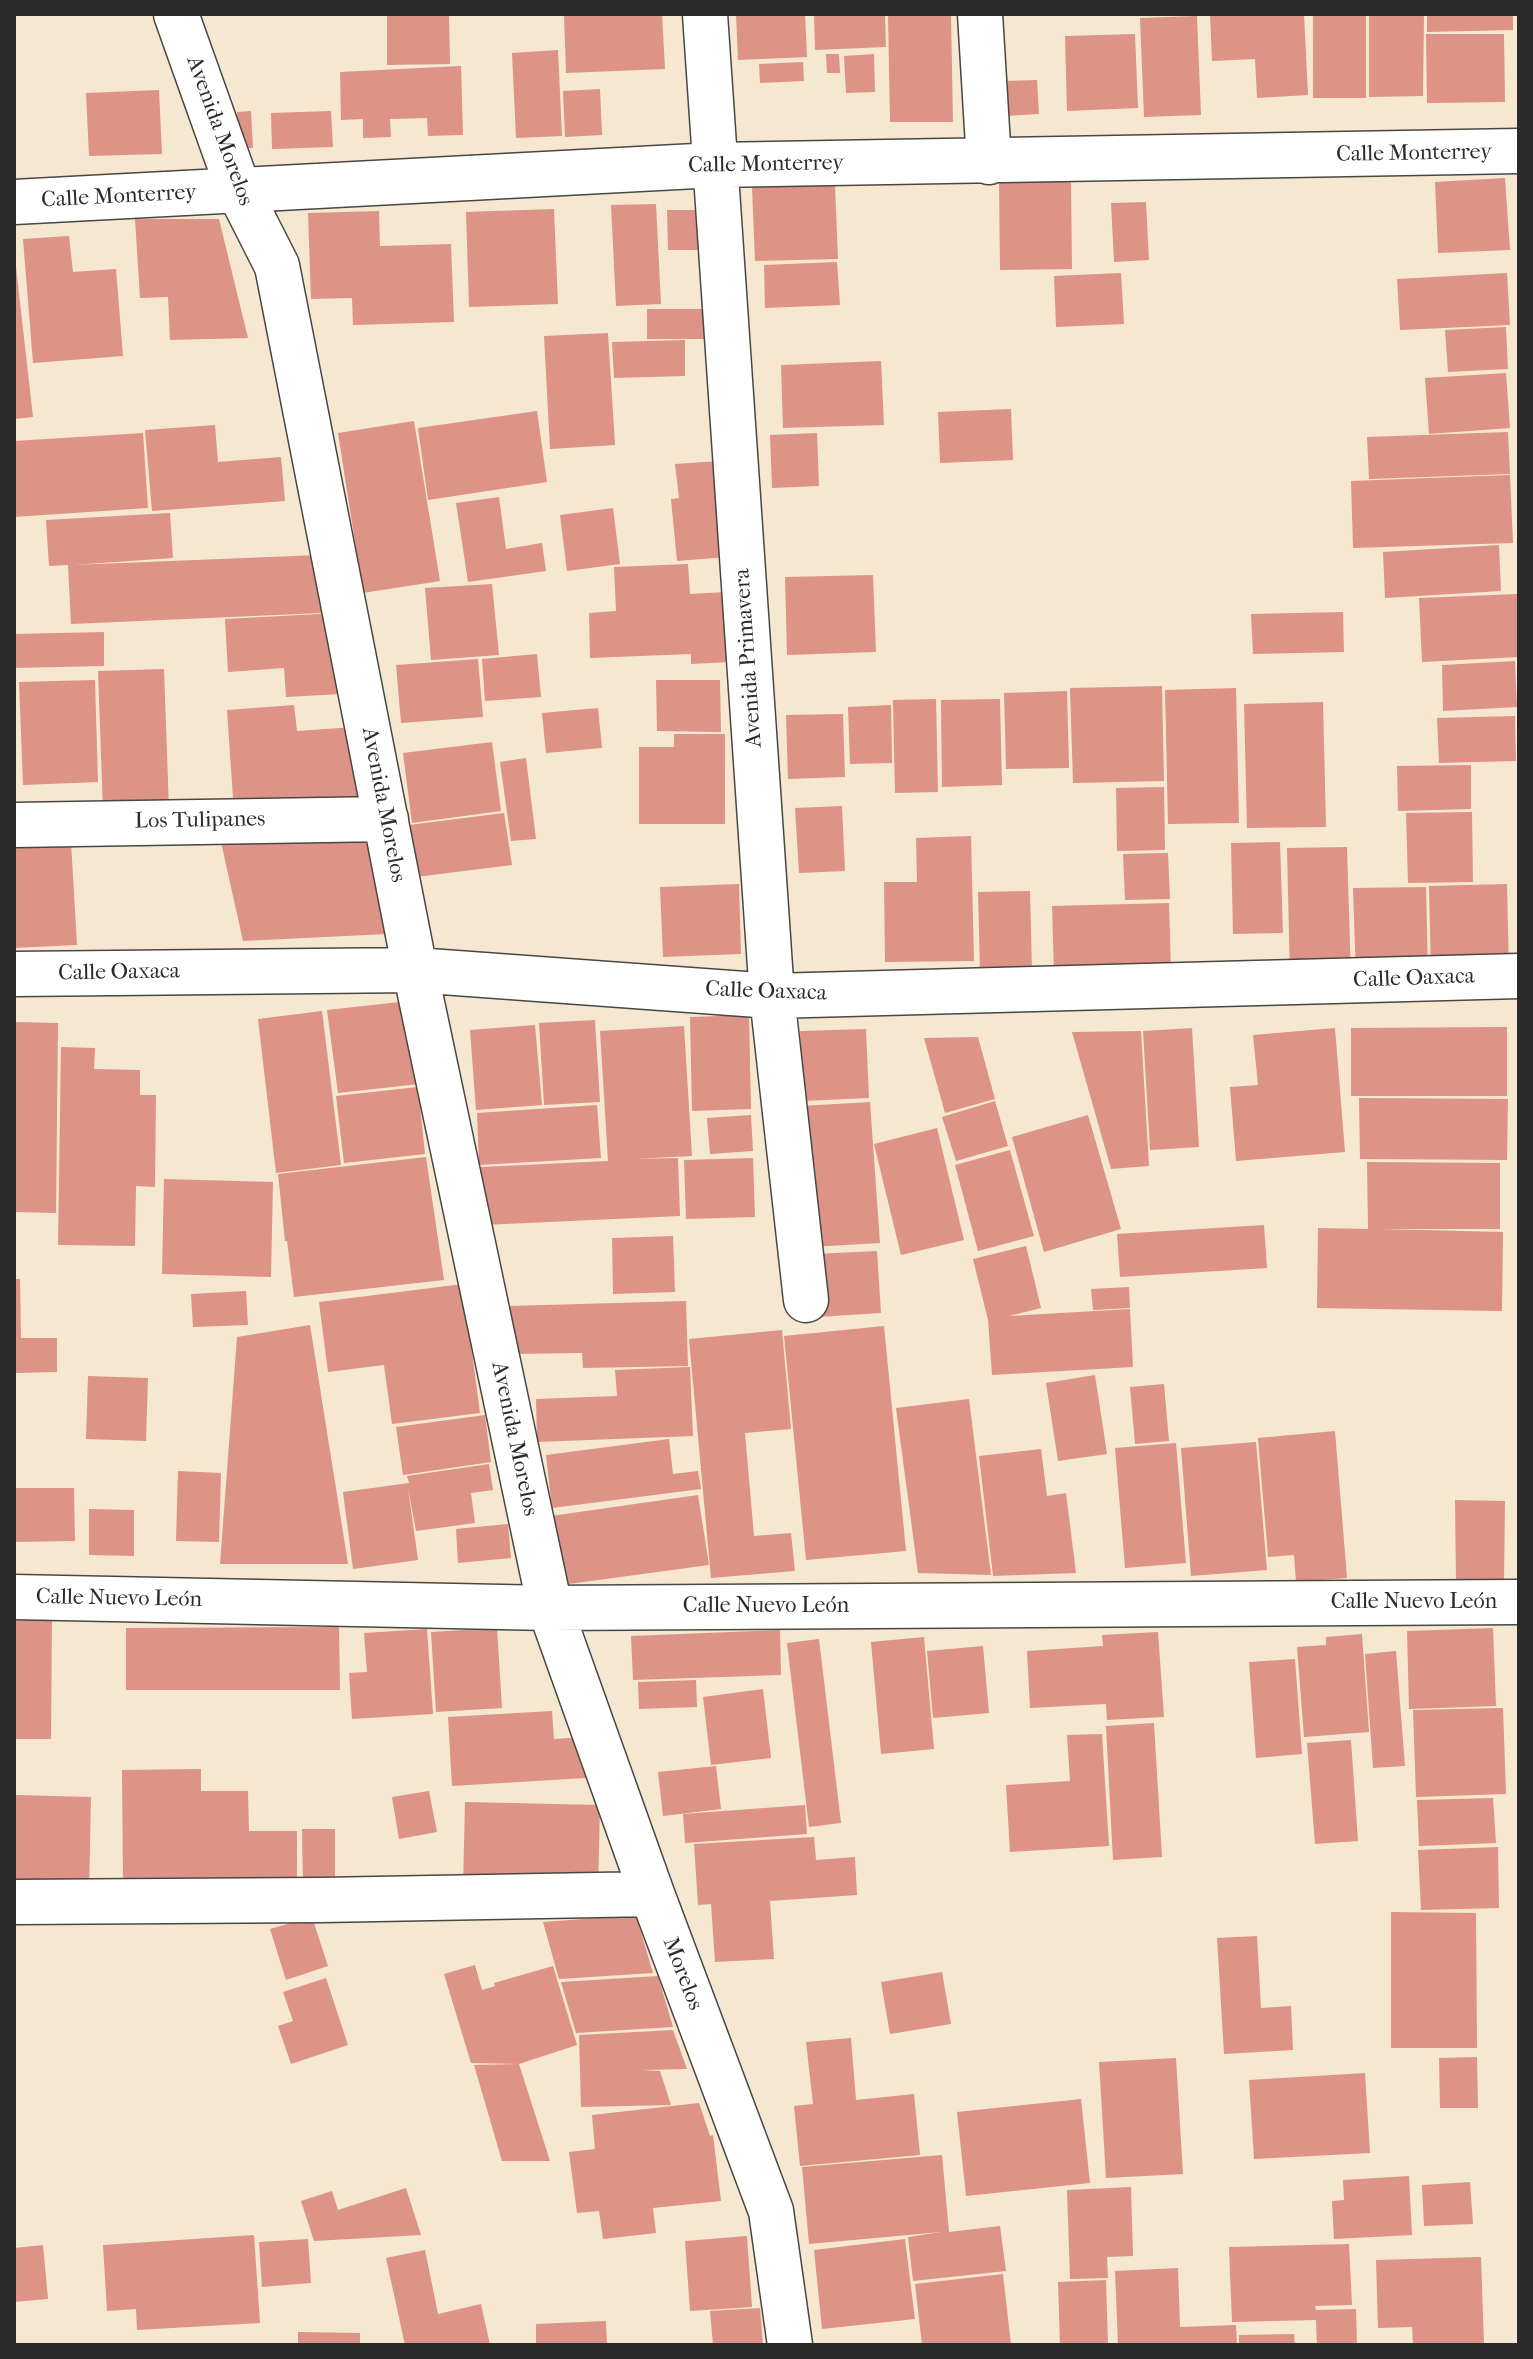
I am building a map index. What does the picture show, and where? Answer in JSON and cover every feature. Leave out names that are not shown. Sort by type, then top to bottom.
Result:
[{"type":"street","name":"Avenida Morelos","points":[[176,14],[239,191],[277,266],[415,970],[550,1608]]},
{"type":"street","name":"Avenida Primavera","points":[[705,14],[772,996],[806,1300]]},
{"type":"street","points":[[980,14],[989,162]]},
{"type":"street","name":"Calle Monterrey","points":[[14,202],[715,165],[1519,151]]},
{"type":"street","name":"Los Tulipanes","points":[[14,825],[386,819]]},
{"type":"street","name":"Calle Oaxaca","points":[[14,974],[415,970],[772,996],[1519,976]]},
{"type":"street","name":"Calle Nuevo León","points":[[14,1597],[550,1608],[1519,1602]]},
{"type":"street","name":"Morelos","points":[[550,1608],[652,1894],[771,2211],[790,2345]]},
{"type":"street","points":[[14,1902],[652,1894]]},
{"type":"building","points":[[387,14],[449,14],[450,64],[387,65]]},
{"type":"building","points":[[564,14],[662,14],[665,69],[566,73]]},
{"type":"building","points":[[736,14],[805,14],[807,57],[738,60]]},
{"type":"building","points":[[814,14],[885,14],[886,47],[815,50]]},
{"type":"building","points":[[888,14],[951,14],[953,122],[890,122]]},
{"type":"building","points":[[1210,14],[1304,14],[1308,95],[1257,98],[1255,59],[1212,61]]},
{"type":"building","points":[[1313,14],[1366,14],[1366,98],[1313,98]]},
{"type":"building","points":[[1369,14],[1424,14],[1423,96],[1369,97]]},
{"type":"building","points":[[1427,14],[1513,14],[1513,30],[1427,32]]},
{"type":"building","points":[[1197,16],[1201,115],[1144,117],[1140,18]]},
{"type":"building","points":[[1135,34],[1138,108],[1067,111],[1065,36]]},
{"type":"building","points":[[1426,34],[1504,34],[1505,102],[1427,103]]},
{"type":"building","points":[[558,50],[562,136],[516,138],[512,53]]},
{"type":"building","points":[[826,54],[839,54],[840,73],[827,73]]},
{"type":"building","points":[[874,54],[875,92],[846,93],[844,56]]},
{"type":"building","points":[[803,62],[804,81],[760,83],[759,64]]},
{"type":"building","points":[[461,66],[463,135],[428,136],[427,118],[390,119],[391,137],[363,138],[363,119],[341,120],[340,72]]},
{"type":"building","points":[[1037,80],[1039,114],[1005,116],[1003,81]]},
{"type":"building","points":[[600,89],[602,135],[565,137],[563,91]]},
{"type":"building","points":[[159,90],[162,154],[89,156],[86,93]]},
{"type":"building","points":[[251,111],[253,148],[239,148],[237,112]]},
{"type":"building","points":[[331,111],[333,147],[272,149],[271,113]]},
{"type":"building","points":[[1505,178],[1510,250],[1438,253],[1435,182]]},
{"type":"building","points":[[999,181],[1071,181],[1072,269],[1000,270]]},
{"type":"building","points":[[835,185],[838,259],[755,261],[752,187]]},
{"type":"building","points":[[1146,202],[1149,260],[1114,262],[1111,203]]},
{"type":"building","points":[[656,204],[661,304],[616,306],[611,205]]},
{"type":"building","points":[[554,209],[558,304],[469,307],[466,212]]},
{"type":"building","points":[[667,210],[711,210],[711,250],[668,250]]},
{"type":"building","points":[[379,211],[380,246],[451,244],[454,322],[353,325],[352,298],[311,299],[308,213]]},
{"type":"building","points":[[135,219],[219,219],[248,338],[170,340],[168,297],[140,298]]},
{"type":"building","points":[[69,236],[73,272],[116,269],[123,356],[33,363],[23,239]]},
{"type":"building","points":[[837,262],[840,305],[765,308],[764,265]]},
{"type":"building","points":[[14,267],[33,417],[14,419]]},
{"type":"building","points":[[1121,273],[1124,324],[1056,327],[1054,276]]},
{"type":"building","points":[[1507,273],[1510,325],[1400,330],[1397,279]]},
{"type":"building","points":[[647,309],[716,309],[716,339],[647,339]]},
{"type":"building","points":[[1506,327],[1508,369],[1448,372],[1445,330]]},
{"type":"building","points":[[608,333],[615,445],[550,449],[544,336]]},
{"type":"building","points":[[685,340],[685,376],[614,378],[612,342]]},
{"type":"building","points":[[881,361],[884,425],[783,428],[781,365]]},
{"type":"building","points":[[1506,373],[1510,428],[1429,434],[1425,378]]},
{"type":"building","points":[[1011,409],[1013,460],[940,463],[938,412]]},
{"type":"building","points":[[537,411],[547,482],[428,500],[418,428]]},
{"type":"building","points":[[414,421],[440,581],[363,593],[338,433]]},
{"type":"building","points":[[215,425],[218,462],[281,457],[285,501],[152,511],[145,430]]},
{"type":"building","points":[[1508,432],[1510,474],[1369,479],[1367,437]]},
{"type":"building","points":[[143,433],[148,508],[14,517],[14,441]]},
{"type":"building","points":[[817,433],[819,486],[772,488],[770,435]]},
{"type":"building","points":[[719,461],[727,557],[677,561],[671,499],[679,498],[675,464]]},
{"type":"building","points":[[1510,475],[1513,543],[1353,548],[1351,481]]},
{"type":"building","points":[[499,497],[506,549],[542,543],[546,571],[468,582],[456,503]]},
{"type":"building","points":[[613,508],[620,564],[567,571],[560,515]]},
{"type":"building","points":[[170,513],[173,558],[72,565],[319,555],[322,613],[71,624],[68,565],[49,566],[46,520]]},
{"type":"building","points":[[1499,545],[1501,591],[1385,598],[1383,552]]},
{"type":"building","points":[[688,564],[690,594],[727,592],[730,662],[691,664],[691,654],[590,658],[589,613],[616,611],[614,567]]},
{"type":"building","points":[[873,575],[876,652],[787,655],[785,577]]},
{"type":"building","points":[[492,584],[499,655],[431,660],[425,588]]},
{"type":"building","points":[[1517,594],[1519,657],[1422,662],[1419,598]]},
{"type":"building","points":[[1343,612],[1344,652],[1253,654],[1251,614]]},
{"type":"building","points":[[337,613],[341,694],[286,697],[284,668],[228,672],[225,619]]},
{"type":"building","points":[[104,632],[104,666],[14,668],[14,634]]},
{"type":"building","points":[[537,654],[541,697],[485,701],[482,659]]},
{"type":"building","points":[[478,659],[483,717],[401,723],[396,665]]},
{"type":"building","points":[[1515,661],[1517,707],[1443,711],[1442,665]]},
{"type":"building","points":[[164,669],[169,809],[103,811],[98,671]]},
{"type":"building","points":[[95,680],[98,782],[23,785],[19,682]]},
{"type":"building","points":[[656,680],[720,680],[721,732],[657,731]]},
{"type":"building","points":[[1162,686],[1164,781],[1073,783],[1070,688]]},
{"type":"building","points":[[1236,688],[1239,823],[1168,824],[1165,690]]},
{"type":"building","points":[[1067,691],[1069,768],[1006,769],[1004,693]]},
{"type":"building","points":[[936,699],[938,792],[895,793],[893,700]]},
{"type":"building","points":[[1000,699],[1002,785],[942,787],[941,700]]},
{"type":"building","points":[[1323,702],[1326,827],[1247,828],[1244,704]]},
{"type":"building","points":[[294,705],[297,731],[355,727],[359,804],[234,813],[227,710]]},
{"type":"building","points":[[891,705],[892,763],[850,764],[848,707]]},
{"type":"building","points":[[598,708],[602,748],[546,753],[542,713]]},
{"type":"building","points":[[843,714],[845,777],[788,779],[786,715]]},
{"type":"building","points":[[1515,716],[1516,761],[1439,763],[1437,718]]},
{"type":"building","points":[[674,734],[725,734],[725,824],[639,824],[639,747],[674,747]]},
{"type":"building","points":[[492,742],[501,811],[412,823],[403,753]]},
{"type":"building","points":[[526,758],[536,839],[511,841],[500,762]]},
{"type":"building","points":[[1471,765],[1471,809],[1398,811],[1397,766]]},
{"type":"building","points":[[1164,787],[1165,850],[1117,851],[1116,788]]},
{"type":"building","points":[[842,806],[845,871],[799,873],[795,808]]},
{"type":"building","points":[[1472,812],[1473,882],[1408,883],[1406,813]]},
{"type":"building","points":[[504,813],[512,865],[416,877],[409,825]]},
{"type":"building","points":[[382,826],[387,934],[243,941],[219,833]]},
{"type":"building","points":[[971,836],[974,961],[885,962],[884,882],[917,882],[916,838]]},
{"type":"building","points":[[71,842],[77,945],[14,948],[14,845]]},
{"type":"building","points":[[1280,842],[1283,933],[1233,934],[1231,843]]},
{"type":"building","points":[[1347,847],[1351,978],[1290,979],[1287,848]]},
{"type":"building","points":[[1168,853],[1170,899],[1125,900],[1123,854]]},
{"type":"building","points":[[739,884],[741,954],[663,957],[660,887]]},
{"type":"building","points":[[1507,884],[1509,972],[1431,974],[1429,886]]},
{"type":"building","points":[[1426,887],[1428,975],[1356,977],[1353,888]]},
{"type":"building","points":[[1030,891],[1032,971],[980,972],[978,892]]},
{"type":"building","points":[[1169,903],[1171,971],[1054,974],[1052,906]]},
{"type":"building","points":[[409,1001],[419,1084],[338,1093],[327,1010]]},
{"type":"building","points":[[322,1011],[341,1165],[276,1173],[258,1019]]},
{"type":"building","points":[[749,1015],[751,1109],[692,1111],[690,1017]]},
{"type":"building","points":[[595,1020],[600,1102],[544,1105],[539,1023]]},
{"type":"building","points":[[14,1022],[58,1023],[56,1213],[14,1212]]},
{"type":"building","points":[[535,1025],[542,1105],[476,1110],[470,1030]]},
{"type":"building","points":[[684,1026],[692,1156],[634,1159],[678,1158],[680,1216],[483,1225],[481,1167],[608,1161],[600,1031]]},
{"type":"building","points":[[1507,1027],[1507,1096],[1351,1096],[1351,1028]]},
{"type":"building","points":[[1192,1028],[1199,1147],[1150,1150],[1143,1031]]},
{"type":"building","points":[[1335,1028],[1345,1152],[1236,1161],[1230,1087],[1258,1085],[1253,1035]]},
{"type":"building","points":[[866,1029],[869,1098],[803,1101],[800,1031]]},
{"type":"building","points":[[1141,1031],[1149,1166],[1111,1169],[1072,1032]]},
{"type":"building","points":[[978,1037],[995,1099],[945,1113],[924,1038]]},
{"type":"building","points":[[61,1047],[95,1048],[94,1069],[140,1070],[140,1095],[156,1095],[155,1187],[136,1186],[135,1246],[58,1245]]},
{"type":"building","points":[[418,1087],[425,1154],[344,1163],[336,1096]]},
{"type":"building","points":[[1359,1098],[1508,1099],[1507,1160],[1360,1159]]},
{"type":"building","points":[[995,1101],[1008,1146],[956,1161],[942,1117]]},
{"type":"building","points":[[870,1102],[880,1243],[811,1247],[801,1106]]},
{"type":"building","points":[[597,1105],[601,1158],[479,1165],[477,1113]]},
{"type":"building","points":[[751,1115],[753,1151],[710,1154],[707,1118]]},
{"type":"building","points":[[1088,1115],[1121,1229],[1044,1252],[1012,1137]]},
{"type":"building","points":[[937,1128],[964,1240],[901,1255],[874,1144]]},
{"type":"building","points":[[1010,1150],[1034,1236],[978,1251],[955,1165]]},
{"type":"building","points":[[426,1157],[444,1280],[294,1297],[278,1174]]},
{"type":"building","points":[[753,1158],[755,1217],[686,1219],[684,1160]]},
{"type":"building","points":[[1367,1162],[1500,1163],[1500,1229],[1380,1229],[1503,1232],[1502,1311],[1317,1308],[1318,1228],[1368,1229]]},
{"type":"building","points":[[164,1179],[273,1182],[271,1277],[162,1274]]},
{"type":"building","points":[[1264,1225],[1267,1268],[1120,1277],[1117,1234]]},
{"type":"building","points":[[673,1236],[675,1292],[613,1294],[612,1238]]},
{"type":"building","points":[[1026,1246],[1041,1308],[1009,1316],[1130,1309],[1133,1367],[992,1375],[988,1320],[973,1259]]},
{"type":"building","points":[[877,1251],[881,1313],[818,1317],[815,1254]]},
{"type":"building","points":[[14,1279],[20,1279],[21,1338],[57,1338],[57,1372],[14,1373]]},
{"type":"building","points":[[463,1284],[480,1413],[392,1424],[384,1365],[328,1372],[319,1302]]},
{"type":"building","points":[[1129,1287],[1130,1308],[1093,1310],[1091,1289]]},
{"type":"building","points":[[246,1291],[248,1325],[193,1327],[191,1294]]},
{"type":"building","points":[[686,1301],[688,1366],[583,1368],[582,1353],[512,1354],[510,1306]]},
{"type":"building","points":[[310,1325],[348,1564],[220,1564],[237,1337]]},
{"type":"building","points":[[884,1326],[906,1551],[806,1560],[784,1336]]},
{"type":"building","points":[[782,1330],[791,1429],[745,1433],[754,1536],[791,1533],[795,1571],[711,1578],[689,1339]]},
{"type":"building","points":[[690,1367],[693,1436],[537,1442],[536,1399],[617,1396],[615,1370]]},
{"type":"building","points":[[1095,1375],[1107,1454],[1058,1461],[1046,1383]]},
{"type":"building","points":[[88,1376],[148,1378],[146,1441],[86,1439]]},
{"type":"building","points":[[1164,1384],[1169,1441],[1135,1444],[1130,1387]]},
{"type":"building","points":[[969,1399],[991,1575],[918,1573],[896,1408]]},
{"type":"building","points":[[485,1415],[491,1462],[403,1475],[396,1427]]},
{"type":"building","points":[[1335,1431],[1347,1578],[1296,1582],[1294,1555],[1268,1557],[1258,1438]]},
{"type":"building","points":[[669,1439],[673,1474],[698,1471],[701,1489],[552,1508],[546,1455]]},
{"type":"building","points":[[1256,1442],[1267,1570],[1191,1576],[1181,1448]]},
{"type":"building","points":[[1176,1443],[1186,1563],[1125,1568],[1115,1448]]},
{"type":"building","points":[[1041,1449],[1047,1496],[1066,1493],[1076,1573],[993,1576],[979,1456]]},
{"type":"building","points":[[489,1464],[493,1490],[471,1493],[475,1523],[416,1531],[408,1488],[418,1560],[353,1569],[343,1492],[409,1483],[407,1476]]},
{"type":"building","points":[[178,1471],[221,1473],[219,1542],[176,1541]]},
{"type":"building","points":[[14,1488],[74,1488],[75,1541],[14,1542]]},
{"type":"building","points":[[698,1495],[709,1565],[554,1586],[544,1517]]},
{"type":"building","points":[[1455,1500],[1505,1501],[1504,1580],[1456,1580]]},
{"type":"building","points":[[89,1509],[134,1510],[134,1556],[89,1555]]},
{"type":"building","points":[[508,1524],[511,1558],[458,1563],[456,1529]]},
{"type":"building","points":[[14,1617],[52,1618],[51,1739],[14,1739]]},
{"type":"building","points":[[339,1627],[340,1690],[126,1690],[126,1628]]},
{"type":"building","points":[[497,1628],[502,1708],[436,1712],[431,1632]]},
{"type":"building","points":[[1493,1628],[1496,1706],[1409,1709],[1407,1631]]},
{"type":"building","points":[[427,1629],[433,1714],[352,1719],[349,1673],[367,1672],[364,1633]]},
{"type":"building","points":[[780,1630],[781,1675],[633,1680],[631,1636]]},
{"type":"building","points":[[1158,1632],[1164,1717],[1107,1720],[1106,1704],[1030,1708],[1027,1651],[1103,1646],[1102,1635]]},
{"type":"building","points":[[1362,1634],[1369,1732],[1304,1737],[1297,1647],[1326,1645],[1326,1637]]},
{"type":"building","points":[[924,1637],[934,1749],[881,1754],[871,1642]]},
{"type":"building","points":[[819,1639],[841,1823],[809,1827],[787,1643]]},
{"type":"building","points":[[983,1646],[989,1713],[933,1718],[927,1651]]},
{"type":"building","points":[[1396,1651],[1405,1766],[1373,1768],[1365,1654]]},
{"type":"building","points":[[1295,1659],[1302,1754],[1256,1758],[1249,1662]]},
{"type":"building","points":[[696,1680],[697,1707],[639,1709],[638,1682]]},
{"type":"building","points":[[763,1689],[771,1758],[711,1765],[703,1697]]},
{"type":"building","points":[[1503,1708],[1506,1794],[1416,1797],[1413,1710]]},
{"type":"building","points":[[552,1711],[554,1739],[584,1737],[586,1778],[452,1786],[448,1717]]},
{"type":"building","points":[[1154,1723],[1162,1857],[1113,1860],[1106,1726]]},
{"type":"building","points":[[1102,1734],[1109,1846],[1010,1852],[1006,1785],[1070,1781],[1067,1735]]},
{"type":"building","points":[[1351,1740],[1358,1841],[1315,1844],[1307,1743]]},
{"type":"building","points":[[716,1766],[721,1809],[663,1816],[658,1772]]},
{"type":"building","points":[[201,1769],[201,1791],[248,1791],[249,1831],[297,1831],[297,1882],[123,1882],[122,1770]]},
{"type":"building","points":[[429,1791],[437,1832],[399,1839],[392,1797]]},
{"type":"building","points":[[16,1795],[91,1797],[89,1892],[15,1891]]},
{"type":"building","points":[[1493,1798],[1496,1843],[1419,1846],[1417,1800]]},
{"type":"building","points":[[465,1802],[600,1805],[598,1892],[463,1888]]},
{"type":"building","points":[[805,1805],[807,1834],[685,1843],[683,1814]]},
{"type":"building","points":[[302,1829],[335,1829],[335,1885],[303,1885]]},
{"type":"building","points":[[814,1837],[816,1860],[855,1857],[857,1895],[770,1901],[774,1959],[715,1962],[711,1904],[698,1905],[694,1844]]},
{"type":"building","points":[[1498,1847],[1499,1908],[1421,1910],[1418,1850]]},
{"type":"building","points":[[1391,1912],[1476,1913],[1477,2048],[1391,2048]]},
{"type":"building","points":[[636,1915],[653,1973],[559,1979],[543,1922]]},
{"type":"building","points":[[312,1917],[328,1966],[286,1980],[270,1929]]},
{"type":"building","points":[[1257,1936],[1261,2008],[1291,2006],[1293,2050],[1224,2054],[1217,1938]]},
{"type":"building","points":[[475,1965],[482,1990],[495,1986],[494,1983],[553,1966],[577,2045],[519,2064],[471,2063],[444,1974]]},
{"type":"building","points":[[942,1972],[951,2024],[890,2034],[881,1982]]},
{"type":"building","points":[[658,1976],[673,2027],[576,2033],[561,1982]]},
{"type":"building","points":[[326,1978],[348,2045],[291,2064],[278,2026],[293,2021],[283,1992]]},
{"type":"building","points":[[673,2030],[687,2069],[642,2070],[660,2071],[671,2105],[581,2107],[579,2035]]},
{"type":"building","points":[[851,2038],[856,2100],[914,2094],[920,2155],[800,2166],[794,2106],[813,2104],[806,2042]]},
{"type":"building","points":[[1477,2057],[1478,2108],[1440,2108],[1439,2058]]},
{"type":"building","points":[[1176,2058],[1183,2174],[1106,2178],[1099,2062]]},
{"type":"building","points":[[519,2064],[550,2161],[502,2161],[474,2065]]},
{"type":"building","points":[[1365,2073],[1370,2153],[1254,2159],[1249,2080]]},
{"type":"building","points":[[1081,2099],[1090,2183],[966,2196],[957,2112]]},
{"type":"building","points":[[699,2103],[710,2136],[713,2135],[721,2201],[653,2208],[656,2233],[603,2239],[599,2211],[577,2213],[569,2152],[595,2149],[592,2115]]},
{"type":"building","points":[[942,2155],[949,2232],[1000,2226],[1006,2271],[913,2281],[908,2237],[941,2232],[809,2244],[802,2167]]},
{"type":"building","points":[[1409,2176],[1412,2235],[1334,2239],[1332,2201],[1344,2200],[1343,2180]]},
{"type":"building","points":[[1470,2182],[1473,2224],[1424,2226],[1422,2185]]},
{"type":"building","points":[[1131,2187],[1133,2256],[1107,2257],[1108,2278],[1070,2279],[1067,2190]]},
{"type":"building","points":[[406,2188],[421,2235],[314,2241],[301,2201],[332,2191],[338,2210]]},
{"type":"building","points":[[254,2235],[260,2323],[137,2330],[136,2309],[107,2311],[103,2245]]},
{"type":"building","points":[[747,2236],[752,2307],[690,2311],[685,2241]]},
{"type":"building","points":[[308,2239],[311,2283],[262,2287],[259,2242]]},
{"type":"building","points":[[905,2239],[915,2319],[822,2329],[814,2250]]},
{"type":"building","points":[[1349,2244],[1352,2305],[1315,2306],[1316,2310],[1356,2309],[1357,2345],[1317,2345],[1316,2320],[1232,2322],[1229,2247]]},
{"type":"building","points":[[43,2245],[48,2299],[14,2302],[14,2248]]},
{"type":"building","points":[[425,2250],[438,2314],[481,2304],[490,2345],[405,2345],[386,2258]]},
{"type":"building","points":[[1481,2257],[1484,2345],[1413,2345],[1412,2327],[1378,2328],[1376,2260]]},
{"type":"building","points":[[1178,2268],[1180,2327],[1236,2325],[1237,2345],[1118,2345],[1115,2271]]},
{"type":"building","points":[[1003,2274],[1011,2345],[922,2345],[915,2284]]},
{"type":"building","points":[[1106,2280],[1108,2345],[1060,2345],[1058,2282]]},
{"type":"building","points":[[760,2308],[763,2345],[713,2345],[710,2311]]},
{"type":"building","points":[[606,2321],[607,2345],[536,2345],[536,2324]]},
{"type":"building","points":[[298,2332],[360,2333],[360,2345],[298,2345]]},
{"type":"building","points":[[1294,2334],[1295,2345],[1239,2345],[1239,2335]]}]
